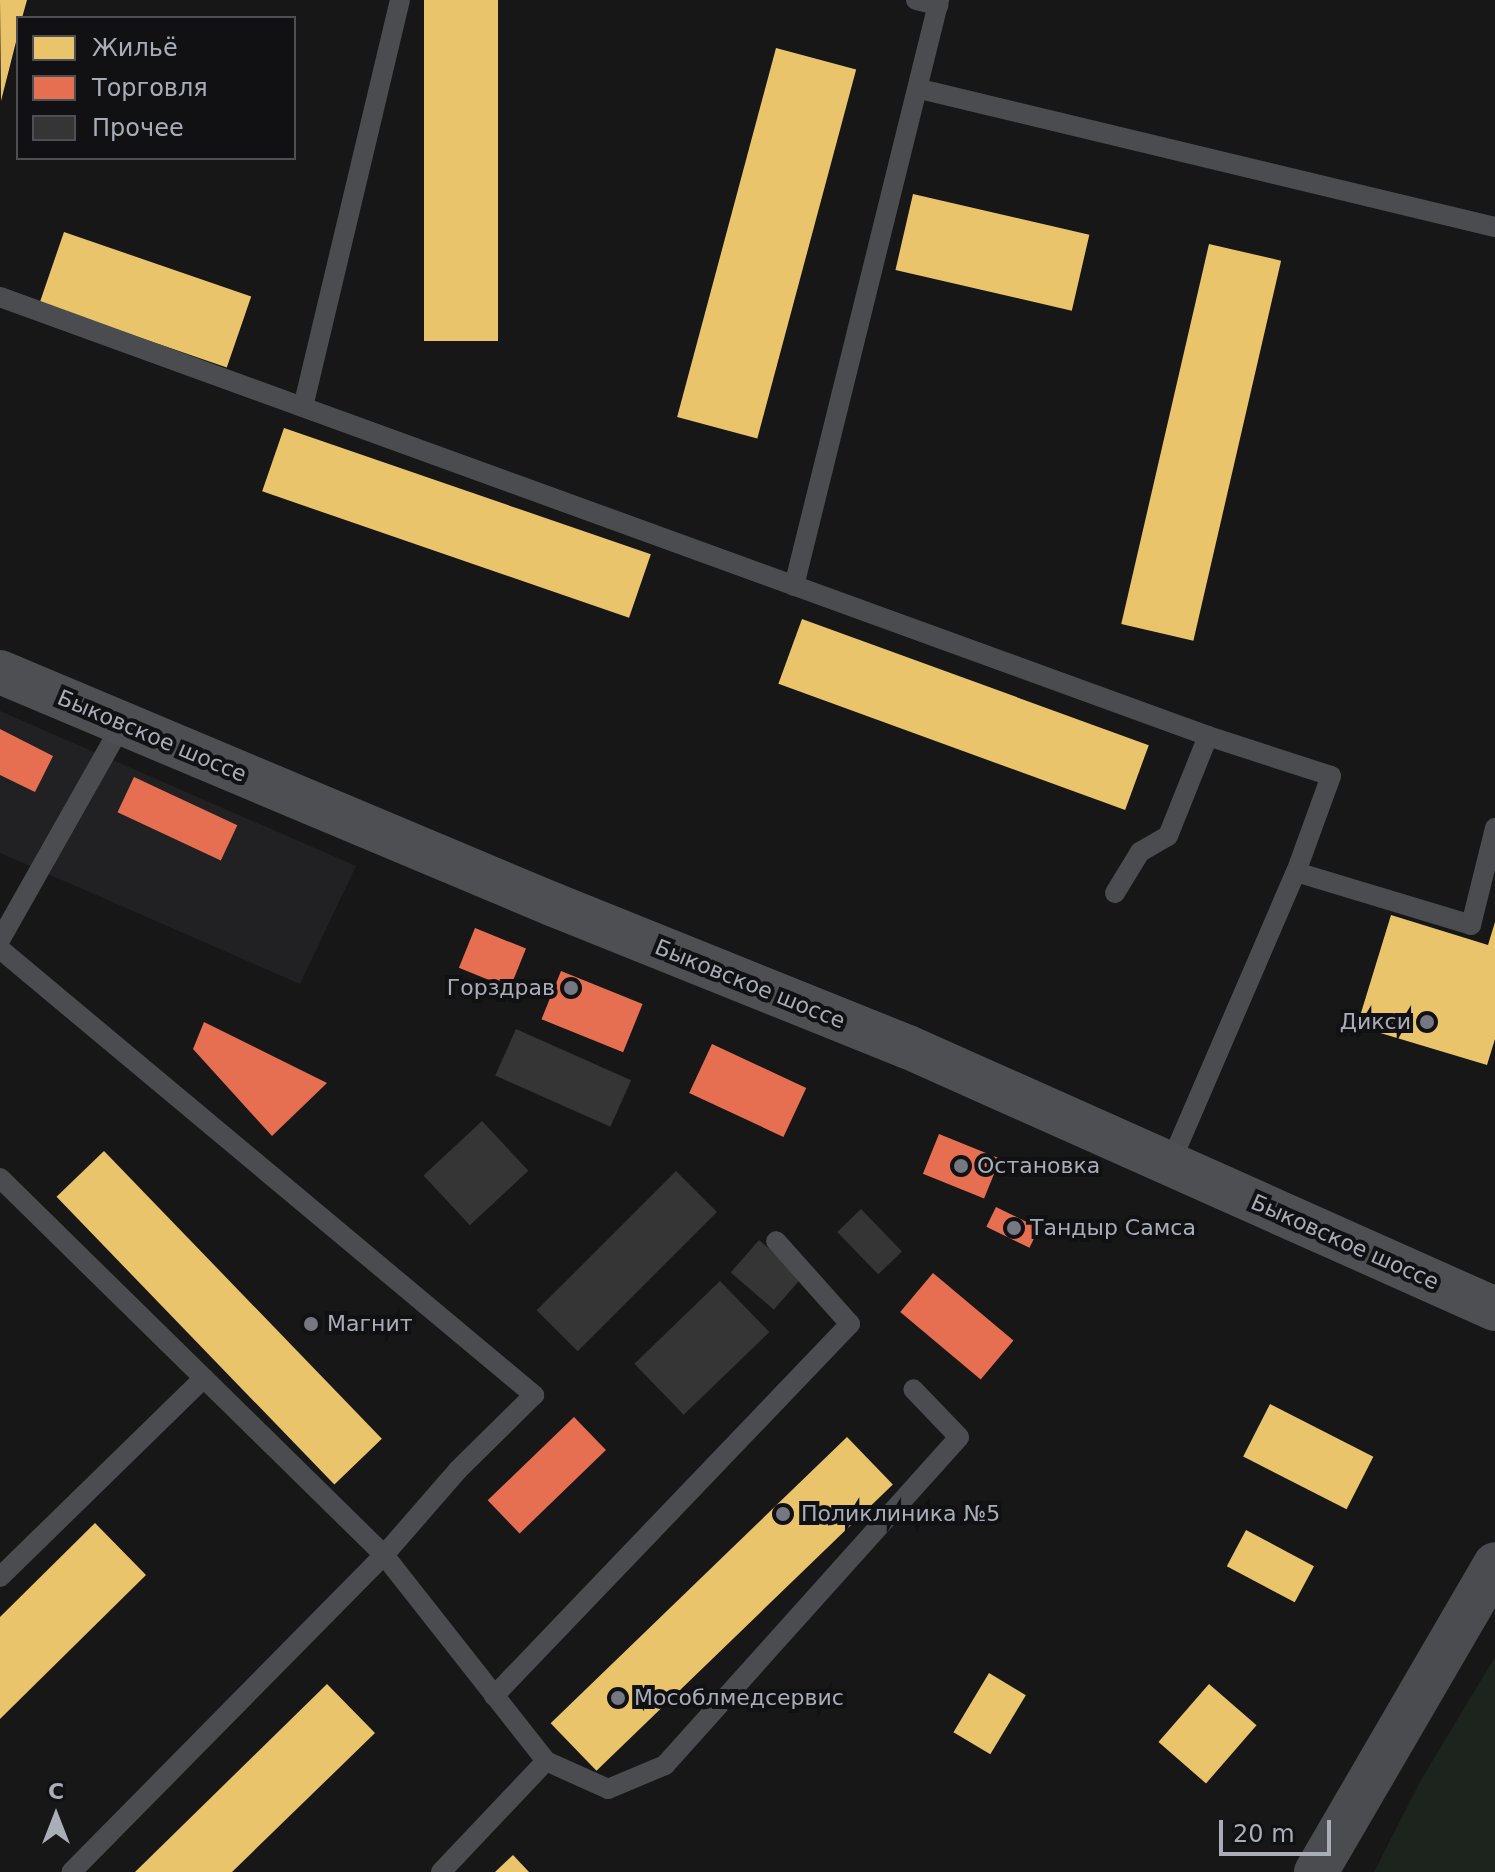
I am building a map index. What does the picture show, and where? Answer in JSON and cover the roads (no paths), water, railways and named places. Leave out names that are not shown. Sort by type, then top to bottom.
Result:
[{"type":"main road","name":"Быковское шоссе","points":[[0,672],[552,904],[908,1047],[1495,1309]]},
{"type":"street","points":[[1316,1872],[1495,1564]]},
{"type":"lane","points":[[303,407],[400,0]]},
{"type":"lane","points":[[794,586],[939,3],[916,0]]},
{"type":"lane","points":[[920,89],[1495,227]]},
{"type":"lane","points":[[0,297],[1208,736],[1331,776],[1296,872],[1170,1164]]},
{"type":"lane","points":[[0,940],[122,724]]},
{"type":"lane","points":[[1115,893],[1140,852],[1168,836],[1208,736]]},
{"type":"lane","points":[[1296,872],[1471,925],[1495,828]]},
{"type":"lane","points":[[0,949],[534,1395],[458,1470],[384,1555],[71,1872]]},
{"type":"lane","points":[[2,1184],[384,1555],[546,1761],[608,1789],[665,1765],[959,1437],[913,1389]]},
{"type":"lane","points":[[494,1696],[850,1324],[776,1241]]},
{"type":"lane","points":[[0,1577],[204,1378]]},
{"type":"lane","points":[[441,1872],[546,1761]]},
{"type":"place","name":"Горздрав","points":[[571,988]]},
{"type":"place","name":"Дикси","points":[[1427,1022]]},
{"type":"place","name":"Остановка","points":[[961,1166]]},
{"type":"place","name":"Тандыр Самса","points":[[1014,1228]]},
{"type":"place","name":"Магнит","points":[[311,1324]]},
{"type":"place","name":"Поликлиника №5","points":[[783,1514]]},
{"type":"place","name":"Мособлмедсервис","points":[[618,1698]]}]
